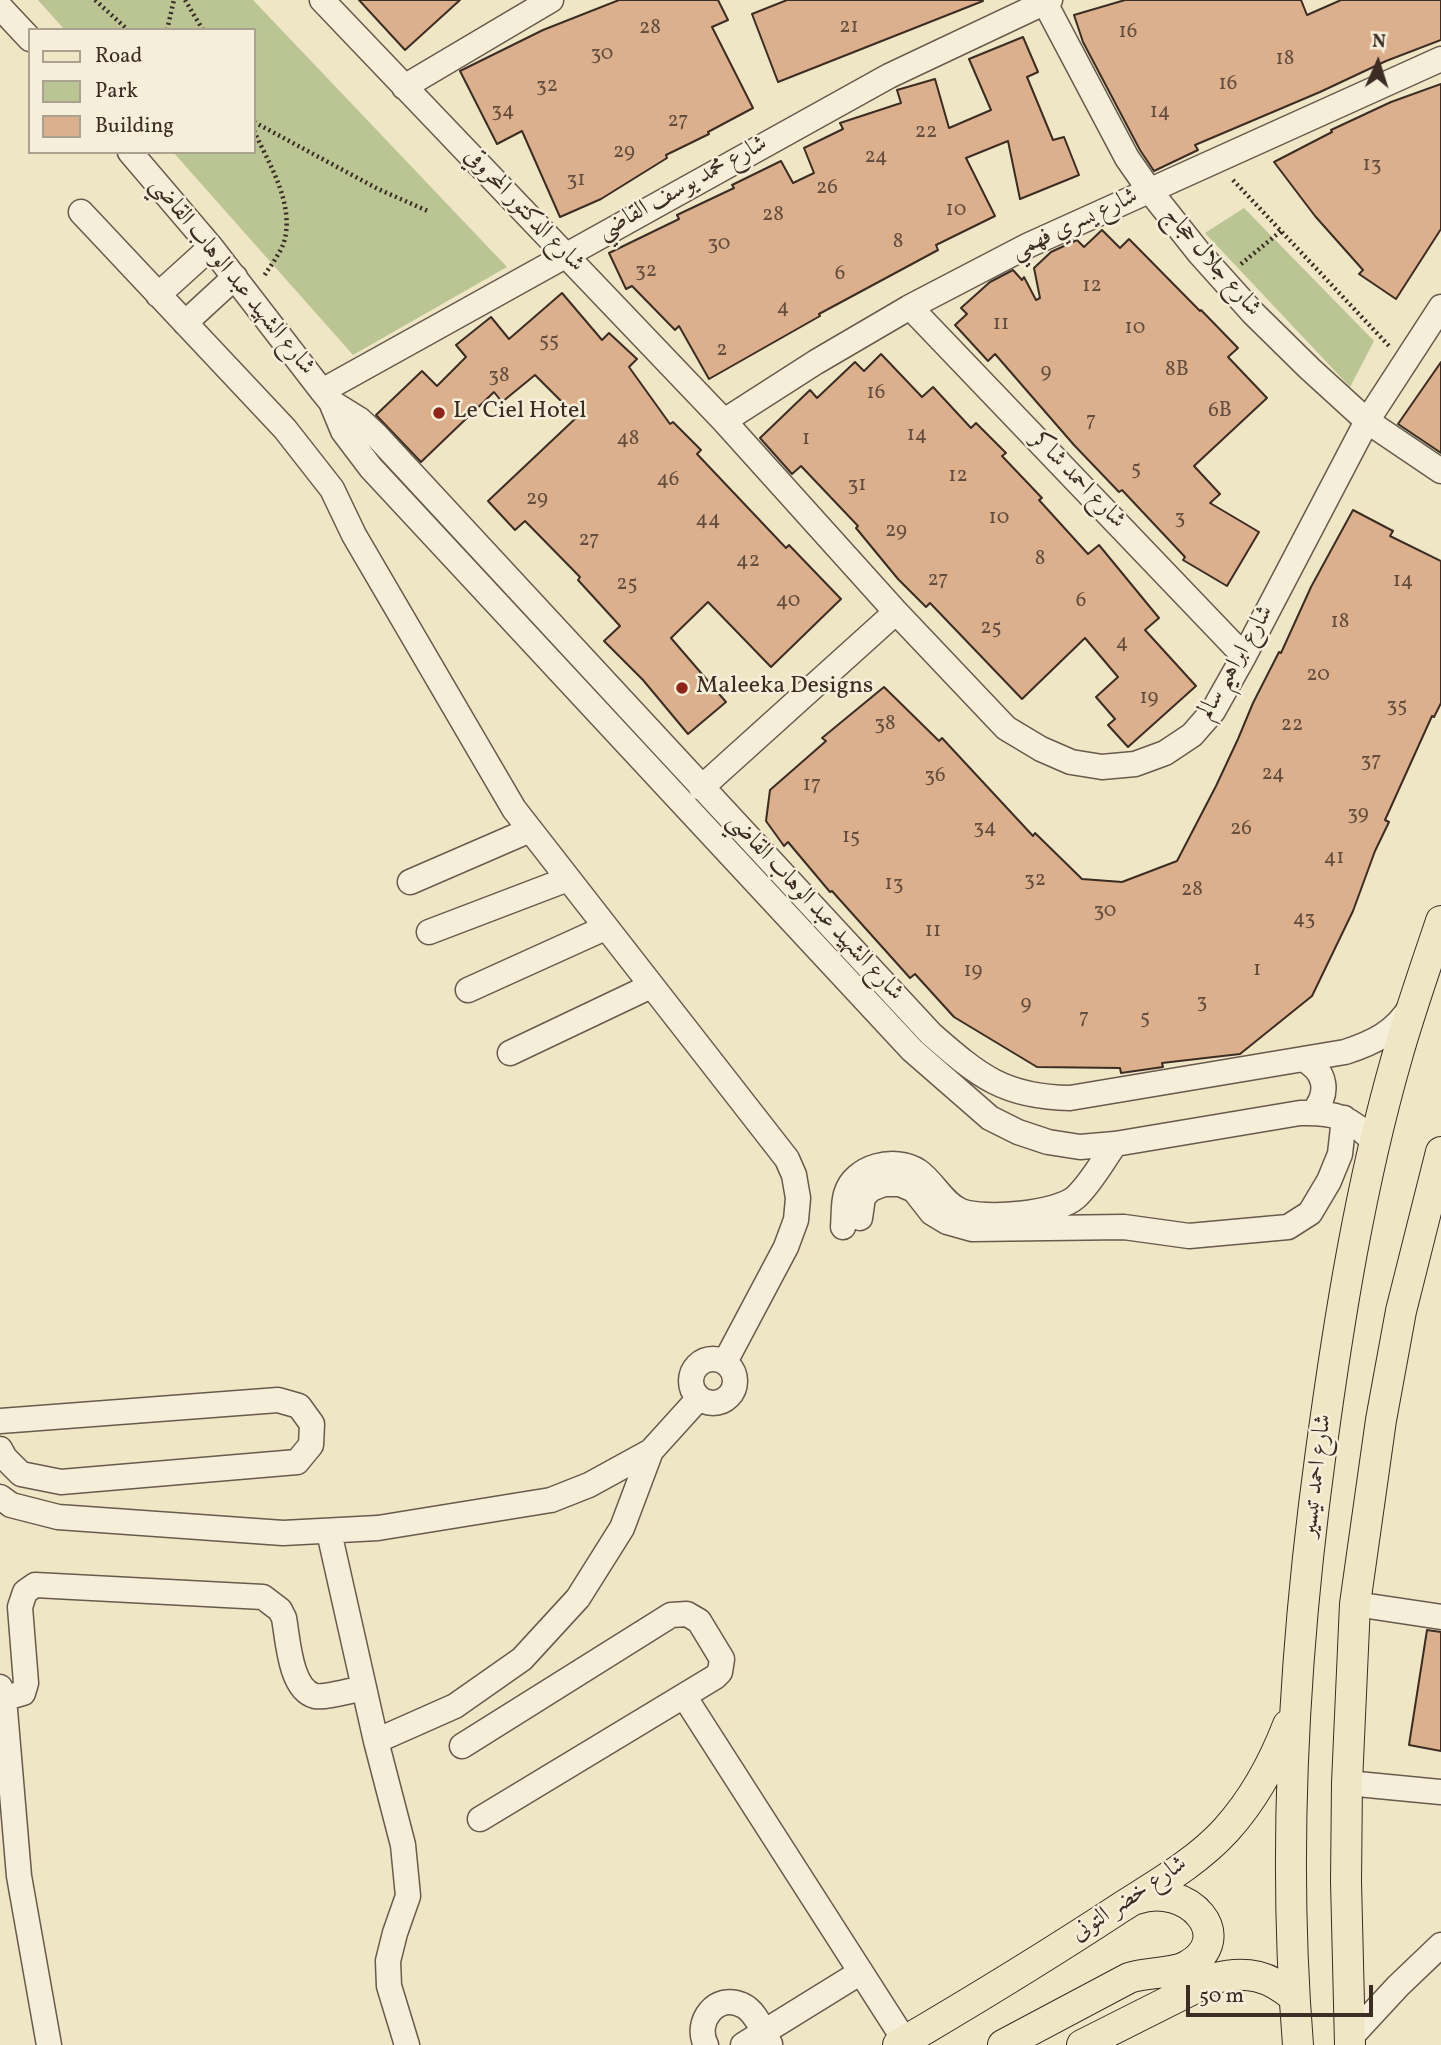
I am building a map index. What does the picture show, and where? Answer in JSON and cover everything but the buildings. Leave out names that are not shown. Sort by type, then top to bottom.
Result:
[{"type":"main road","name":"شارع احمد تيسير","points":[[1298,2045],[1290,1880],[1298,1648],[1307,1568],[1331,1383],[1352,1251],[1396,1058],[1441,921]]},
{"type":"main road","points":[[1350,2042],[1346,1881],[1347,1783],[1355,1604],[1381,1420],[1398,1324],[1441,1152]]},
{"type":"main road","name":"شارع خضر التونى","points":[[902,2043],[1040,1961],[1197,1856],[1224,1832],[1243,1810],[1276,1755],[1296,1695]]},
{"type":"main road","points":[[1003,2045],[1129,1978],[1159,1971],[1170,1972],[1190,1965],[1203,1950],[1209,1933],[1200,1912],[1188,1903],[1175,1897],[1160,1895],[1132,1901]]},
{"type":"main road","points":[[1203,1950],[1215,1978]]},
{"type":"main road","points":[[1083,2045],[1215,1978],[1234,1973],[1267,1978],[1294,1997]]},
{"type":"street","name":"شارع الدكتور المحروقي","points":[[322,0],[724,421]]},
{"type":"street","points":[[404,87],[551,0]]},
{"type":"street","name":"شارع جلال حجاج","points":[[1047,1],[1103,117],[1127,158],[1150,191],[1222,279],[1310,369],[1367,421],[1441,471]]},
{"type":"street","name":"شارع محمد يوسف القاضي","points":[[327,397],[565,255],[889,76],[1047,1]]},
{"type":"street","points":[[0,7],[28,37]]},
{"type":"street","name":"شارع يسري فهمي","points":[[724,421],[816,362],[910,307],[1029,245],[1441,59]]},
{"type":"street","name":"شارع الشهيد عبد الوهاب القاضي","points":[[132,154],[211,247],[327,397],[343,431],[371,468],[912,1050],[990,1118],[1018,1132],[1048,1142],[1080,1147],[1115,1144],[1278,1116],[1323,1112],[1344,1118],[1364,1130],[1375,1144]]},
{"type":"street","points":[[4,1505],[58,1517],[283,1533],[378,1528],[551,1500],[589,1485],[651,1451],[699,1398],[714,1403],[722,1401],[733,1390],[734,1374],[725,1362],[786,1247],[796,1220],[798,1198],[794,1175],[787,1159],[514,809],[361,547],[332,489],[285,429],[81,212]]},
{"type":"street","points":[[158,295],[211,247]]},
{"type":"street","points":[[185,323],[235,277]]},
{"type":"street","name":"شارع احمد شاكر","points":[[910,307],[1244,656]]},
{"type":"street","name":"شارع ابراهيم سالم","points":[[724,421],[896,612],[1006,728],[1041,749],[1071,762],[1102,767],[1135,764],[1165,753],[1192,735],[1213,711],[1367,421],[1441,307]]},
{"type":"street","name":"شارع الشهيد عبد الوهاب القاضي","points":[[327,397],[375,434],[931,1034],[969,1068],[1002,1087],[1026,1094],[1070,1098],[1345,1052],[1386,1034],[1404,1018],[1415,998]]},
{"type":"street","points":[[701,788],[896,612]]},
{"type":"street","points":[[410,882],[530,830]]},
{"type":"street","points":[[429,932],[568,879]]},
{"type":"street","points":[[468,990],[606,928]]},
{"type":"street","points":[[510,1053],[651,986]]},
{"type":"street","points":[[1304,1059],[1318,1070],[1324,1088],[1323,1097],[1313,1112]]},
{"type":"street","points":[[1115,1144],[1077,1196],[1061,1206],[1024,1213],[980,1215],[960,1211],[918,1171],[897,1163],[876,1166],[855,1179],[846,1194],[851,1222],[863,1197],[871,1189],[884,1184],[900,1184],[914,1190],[932,1213],[947,1222],[972,1229],[1124,1227],[1189,1236],[1288,1227],[1310,1213],[1329,1181],[1340,1154],[1344,1118]]},
{"type":"street","points":[[0,1421],[278,1400],[299,1406],[312,1424],[311,1445],[297,1462],[75,1481],[61,1482],[21,1474],[0,1449]]},
{"type":"street","points":[[376,1741],[455,1706],[522,1658],[578,1598],[615,1540],[651,1451]]},
{"type":"street","points":[[329,1532],[376,1741],[403,1845],[408,1896],[388,1961],[389,1986],[407,2045]]},
{"type":"street","points":[[49,2045],[19,1876],[1,1693],[23,1693],[26,1683],[20,1607],[25,1592],[35,1585],[263,1597],[280,1610],[284,1618],[297,1682],[305,1690],[317,1696],[364,1688]]},
{"type":"street","points":[[1355,1604],[1441,1617]]},
{"type":"street","points":[[462,1745],[671,1615],[687,1614],[699,1621],[722,1660],[720,1672],[715,1677],[480,1819]]},
{"type":"street","points":[[684,1696],[861,1972],[902,2043]]},
{"type":"street","points":[[1347,1783],[1441,1792]]},
{"type":"street","points":[[1350,2042],[1405,1979],[1441,1945]]},
{"type":"street","points":[[706,2045],[701,2031],[704,2020],[719,2004],[741,2005],[750,2011],[759,2041],[861,1972]]},
{"type":"path","points":[[95,0],[126,28]]},
{"type":"path","points":[[167,28],[174,0]]},
{"type":"path","points":[[185,0],[202,28]]},
{"type":"path","points":[[256,123],[378,189],[430,212]]},
{"type":"path","points":[[251,298],[283,244],[286,229],[284,200],[256,136]]},
{"type":"path","points":[[1216,161],[1405,363]]},
{"type":"path","points":[[1222,279],[1281,231]]},
{"type":"green space","points":[[38,0],[253,0],[507,267],[353,355],[175,154],[256,154],[256,28],[63,28]]},
{"type":"green space","points":[[1244,208],[1374,341],[1350,387],[1205,233]]},
{"type":"place","name":"Le Ciel Hotel","points":[[439,413]]},
{"type":"place","name":"Maleeka Designs","points":[[682,688]]}]
